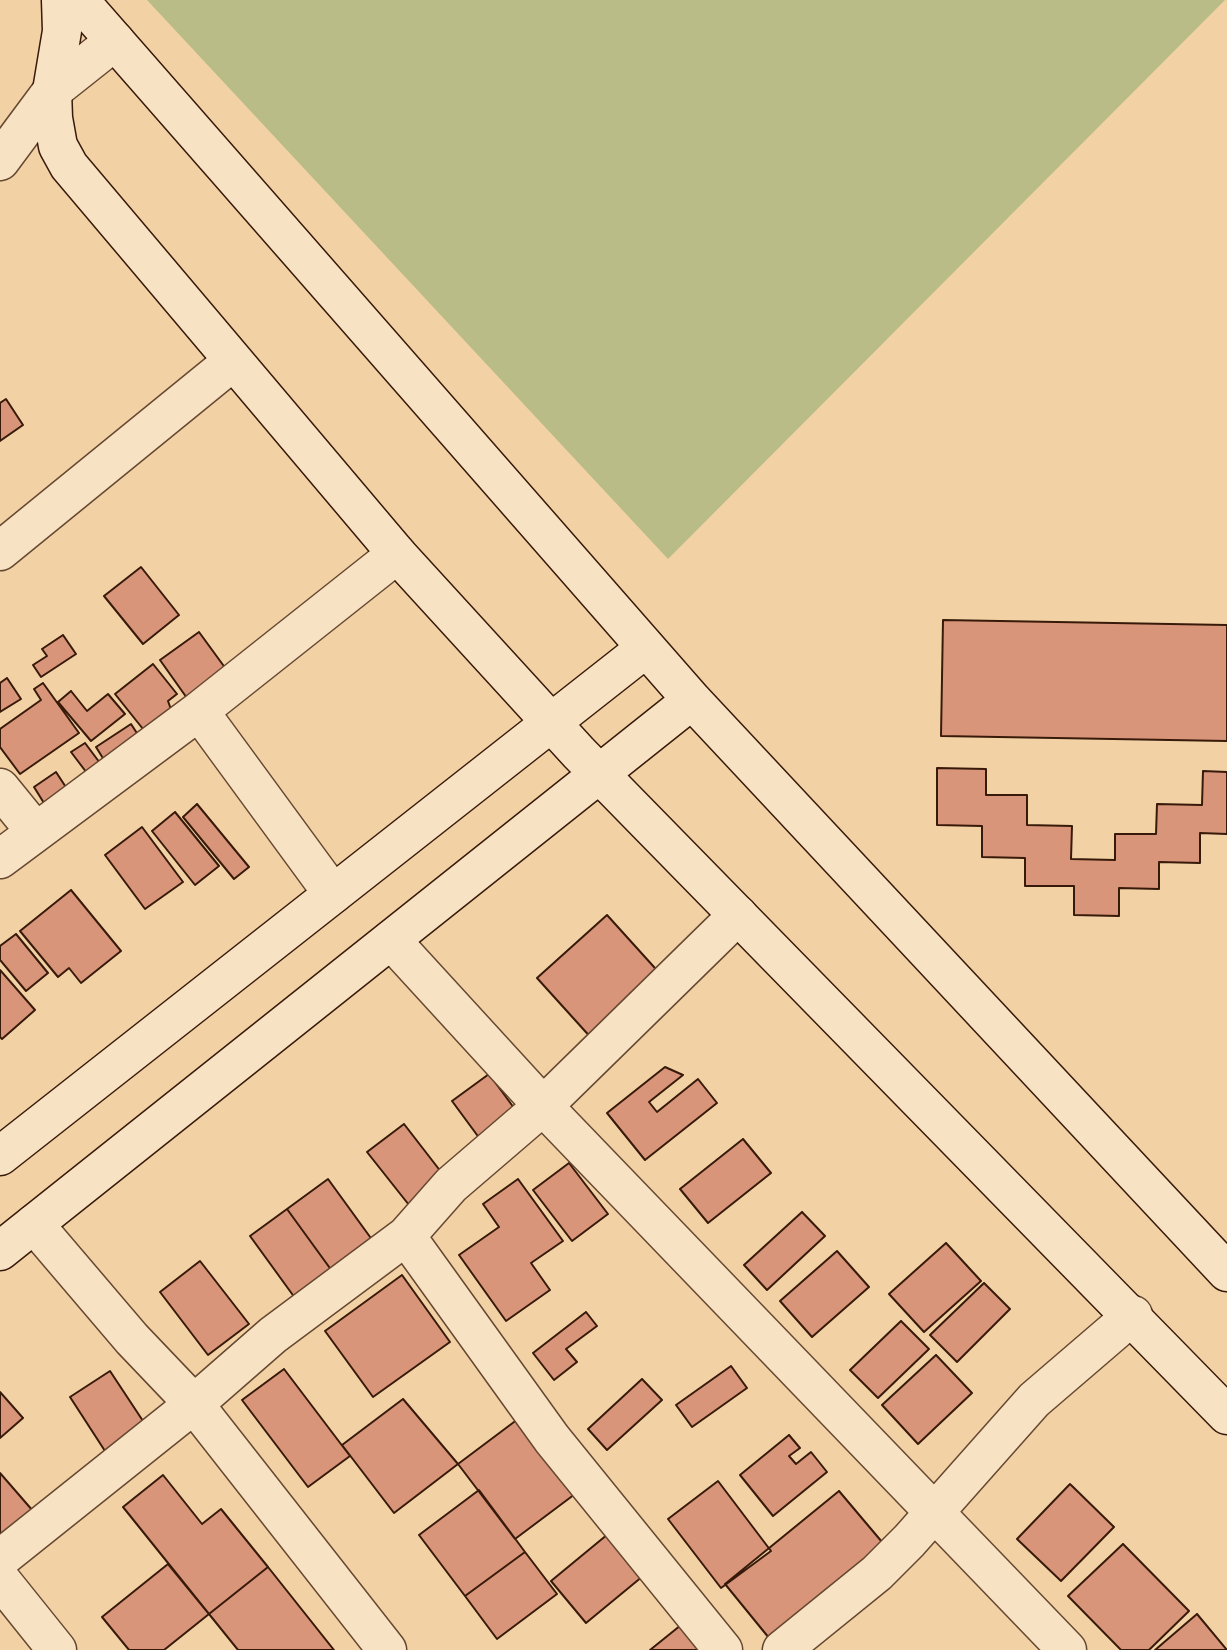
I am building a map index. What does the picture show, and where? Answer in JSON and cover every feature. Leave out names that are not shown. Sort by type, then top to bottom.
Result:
[{"type":"street","points":[[61,0],[62,31],[52,91],[58,146],[69,166],[397,554],[599,774],[1133,1315],[1227,1415]]},
{"type":"street","points":[[79,0],[692,700],[1227,1272]]},
{"type":"street","points":[[0,161],[52,91],[115,41]]},
{"type":"street","points":[[0,551],[232,362]]},
{"type":"street","points":[[0,859],[199,711],[397,554]]},
{"type":"street","points":[[0,1156],[646,648]]},
{"type":"street","points":[[0,1251],[692,700]]},
{"type":"street","points":[[199,711],[333,894]]},
{"type":"street","points":[[0,788],[35,831]]},
{"type":"street","points":[[0,1559],[194,1404],[273,1335],[406,1236],[451,1185],[543,1106],[738,915]]},
{"type":"street","points":[[391,940],[543,1106],[1067,1650]]},
{"type":"street","points":[[34,1224],[132,1339],[194,1404],[387,1650]]},
{"type":"street","points":[[406,1236],[552,1439],[723,1650]]},
{"type":"street","points":[[782,1650],[877,1573],[1034,1400],[1133,1315]]},
{"type":"street","points":[[0,1579],[57,1650]]},
{"type":"green space","points":[[147,0],[1225,0],[668,559]]},
{"type":"building","points":[[6,399],[23,425],[0,441],[0,403]]},
{"type":"building","points":[[141,567],[179,615],[143,644],[104,596]]},
{"type":"building","points":[[943,620],[1227,625],[1227,741],[941,736]]},
{"type":"building","points":[[199,632],[234,680],[194,708],[160,660]]},
{"type":"building","points":[[63,635],[76,654],[41,677],[33,665],[47,656],[42,649]]},
{"type":"building","points":[[153,664],[177,694],[168,701],[173,715],[163,754],[115,694]]},
{"type":"building","points":[[7,678],[21,699],[0,712],[0,683]]},
{"type":"building","points":[[43,683],[79,733],[20,774],[0,747],[0,729],[41,700],[34,689]]},
{"type":"building","points":[[71,691],[87,711],[108,694],[125,714],[91,741],[58,702]]},
{"type":"building","points":[[131,724],[144,744],[109,768],[96,747]]},
{"type":"building","points":[[85,743],[109,775],[96,785],[71,752]]},
{"type":"building","points":[[937,768],[986,769],[986,795],[1027,795],[1027,825],[1072,826],[1071,859],[1115,860],[1115,834],[1156,834],[1157,804],[1202,805],[1203,771],[1227,772],[1227,834],[1200,833],[1200,863],[1159,862],[1159,889],[1119,888],[1119,916],[1074,915],[1074,886],[1025,886],[1025,858],[982,857],[982,826],[937,825]]},
{"type":"building","points":[[56,772],[75,801],[52,816],[34,787]]},
{"type":"building","points":[[197,804],[249,867],[234,879],[183,817]]},
{"type":"building","points":[[175,812],[219,866],[195,885],[152,831]]},
{"type":"building","points":[[142,827],[183,882],[145,909],[105,855]]},
{"type":"building","points":[[71,890],[121,951],[81,983],[69,968],[58,977],[20,931]]},
{"type":"building","points":[[607,915],[673,988],[603,1051],[537,978]]},
{"type":"building","points":[[16,934],[48,973],[26,991],[0,960],[0,946]]},
{"type":"building","points":[[0,970],[35,1010],[2,1039],[0,1037]]},
{"type":"building","points":[[665,1067],[683,1075],[649,1102],[657,1112],[698,1079],[717,1103],[645,1160],[607,1113]]},
{"type":"building","points":[[489,1074],[517,1112],[480,1139],[452,1101]]},
{"type":"building","points":[[404,1124],[445,1177],[409,1205],[367,1152]]},
{"type":"building","points":[[743,1139],[771,1173],[708,1223],[680,1189]]},
{"type":"building","points":[[569,1163],[608,1214],[572,1241],[533,1190]]},
{"type":"building","points":[[328,1179],[373,1241],[332,1271],[287,1209]]},
{"type":"building","points":[[518,1179],[563,1241],[531,1263],[550,1290],[506,1321],[459,1255],[499,1227],[483,1204]]},
{"type":"building","points":[[287,1209],[332,1271],[295,1298],[250,1236]]},
{"type":"building","points":[[802,1212],[825,1236],[767,1290],[744,1265]]},
{"type":"building","points":[[946,1243],[981,1281],[924,1332],[889,1294]]},
{"type":"building","points":[[837,1251],[869,1287],[812,1337],[780,1301]]},
{"type":"building","points":[[200,1261],[249,1324],[208,1355],[160,1292]]},
{"type":"building","points":[[402,1275],[450,1342],[373,1397],[325,1331]]},
{"type":"building","points":[[984,1283],[1010,1309],[957,1362],[930,1335]]},
{"type":"building","points":[[586,1312],[597,1326],[566,1349],[577,1362],[554,1380],[533,1353]]},
{"type":"building","points":[[901,1321],[929,1349],[878,1398],[850,1370]]},
{"type":"building","points":[[936,1355],[972,1393],[918,1444],[882,1405]]},
{"type":"building","points":[[731,1366],[747,1388],[692,1427],[676,1405]]},
{"type":"building","points":[[284,1369],[350,1456],[308,1487],[242,1400]]},
{"type":"building","points":[[110,1371],[145,1424],[105,1451],[70,1397]]},
{"type":"building","points":[[642,1379],[662,1400],[607,1450],[588,1429]]},
{"type":"building","points":[[0,1392],[23,1418],[0,1438]]},
{"type":"building","points":[[403,1399],[458,1464],[394,1513],[342,1445]]},
{"type":"building","points":[[518,1419],[575,1494],[515,1539],[458,1464]]},
{"type":"building","points":[[789,1435],[800,1448],[789,1456],[796,1464],[811,1452],[827,1472],[773,1516],[740,1475]]},
{"type":"building","points":[[0,1473],[33,1511],[0,1539]]},
{"type":"building","points":[[163,1475],[202,1524],[221,1509],[268,1567],[209,1614],[123,1507]]},
{"type":"building","points":[[718,1481],[771,1551],[721,1588],[668,1519]]},
{"type":"building","points":[[1070,1484],[1114,1527],[1061,1581],[1017,1539]]},
{"type":"building","points":[[479,1490],[525,1552],[465,1596],[419,1535]]},
{"type":"building","points":[[839,1491],[893,1555],[778,1649],[725,1584]]},
{"type":"building","points":[[608,1534],[643,1576],[586,1623],[551,1581]]},
{"type":"building","points":[[1123,1544],[1189,1611],[1149,1650],[1121,1650],[1068,1596]]},
{"type":"building","points":[[525,1552],[557,1594],[497,1639],[465,1596]]},
{"type":"building","points":[[168,1564],[209,1614],[164,1650],[129,1650],[102,1617]]},
{"type":"building","points":[[268,1567],[334,1650],[238,1650],[209,1614]]},
{"type":"building","points":[[1197,1614],[1227,1650],[1155,1650]]},
{"type":"building","points":[[681,1625],[703,1650],[650,1650]]}]
